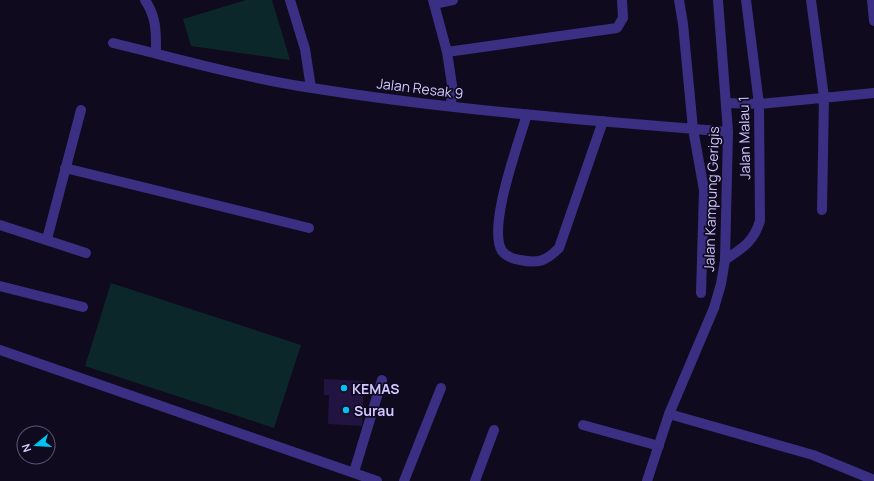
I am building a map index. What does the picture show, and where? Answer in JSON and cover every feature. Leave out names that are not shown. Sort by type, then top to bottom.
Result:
[{"type":"street","points":[[145,0],[154,14],[156,25],[156,54]]},
{"type":"street","points":[[290,0],[305,49],[311,88]]},
{"type":"street","points":[[451,106],[452,85],[447,52],[433,2],[453,0]]},
{"type":"street","points":[[447,52],[617,28],[624,18],[622,0]]},
{"type":"street","points":[[679,0],[683,24],[693,129],[704,190],[701,293]]},
{"type":"street","name":"Jalan Kampung Gerigis","points":[[647,481],[670,414],[714,308],[721,284],[725,260],[728,132],[718,0]]},
{"type":"street","name":"Jalan Malau 1","points":[[725,260],[749,243],[756,234],[760,221],[759,104],[746,0]]},
{"type":"street","points":[[811,0],[824,98],[822,210]]},
{"type":"street","points":[[872,0],[874,21]]},
{"type":"street","name":"Jalan Resak 9","points":[[113,42],[156,54],[311,88],[451,106],[728,132]]},
{"type":"street","points":[[727,103],[759,104],[874,93]]},
{"type":"street","points":[[47,239],[81,110]]},
{"type":"street","points":[[527,114],[500,207],[497,230],[498,240],[502,251],[510,258],[533,263],[551,256],[558,248],[603,121]]},
{"type":"street","points":[[66,168],[310,228]]},
{"type":"street","points":[[0,225],[47,239],[86,253]]},
{"type":"street","points":[[0,286],[84,307]]},
{"type":"street","points":[[0,350],[377,481]]},
{"type":"street","points":[[354,472],[382,380]]},
{"type":"street","points":[[404,481],[441,388]]},
{"type":"street","points":[[670,414],[813,455],[874,480]]},
{"type":"street","points":[[583,426],[659,446]]},
{"type":"street","points":[[475,481],[494,430]]},
{"type":"green space","points":[[246,0],[272,0],[290,60],[191,46],[183,19]]},
{"type":"green space","points":[[111,283],[301,345],[274,428],[85,366]]},
{"type":"building","name":"Surau","points":[[324,379],[364,381],[362,426],[328,424],[329,395],[324,395]]},
{"type":"place","name":"KEMAS","points":[[344,388]]},
{"type":"place","name":"Surau","points":[[346,410]]}]
